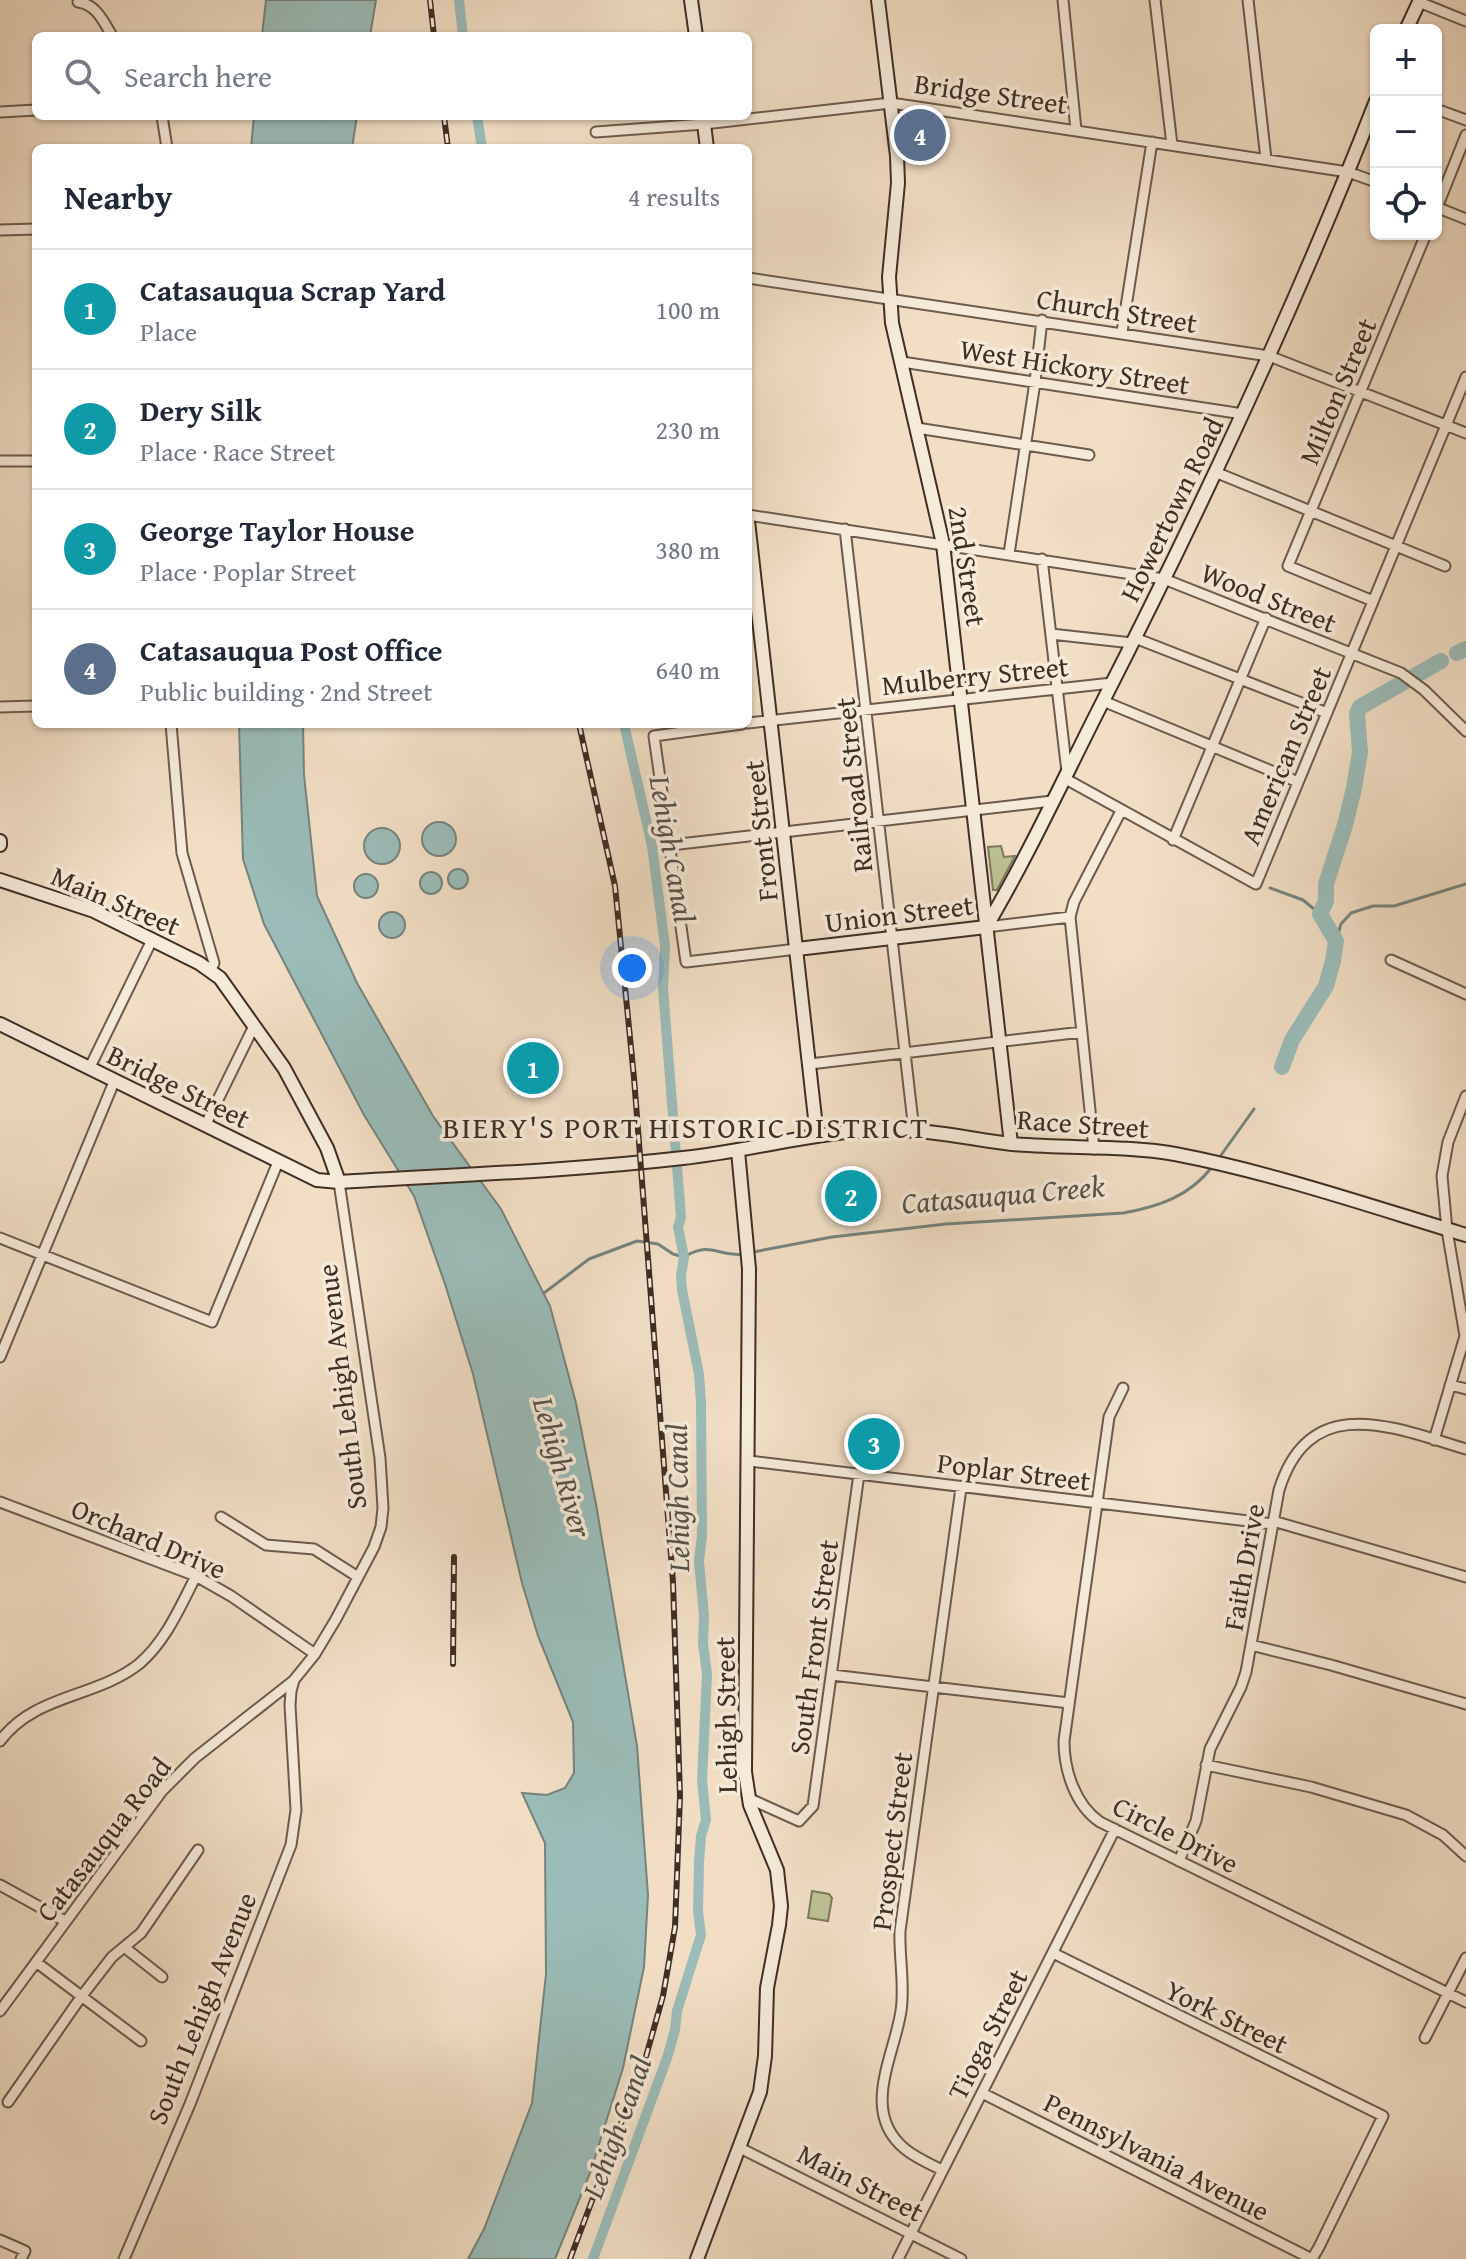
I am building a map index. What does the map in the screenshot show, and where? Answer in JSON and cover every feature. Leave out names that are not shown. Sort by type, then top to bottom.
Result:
[{"type":"main road","points":[[691,0],[695,32]]},
{"type":"main road","name":"2nd Street","points":[[878,0],[898,183],[889,297],[892,323],[943,544],[1011,1144]]},
{"type":"main road","points":[[1409,24],[1420,1]]},
{"type":"main road","name":"Howertown Road","points":[[986,927],[1134,641],[1243,414],[1370,116]]},
{"type":"main road","points":[[704,120],[707,144]]},
{"type":"main road","name":"Front Street","points":[[753,610],[771,720],[817,1136]]},
{"type":"main road","name":"Main Street","points":[[0,880],[94,911],[211,970]]},
{"type":"main road","name":"Union Street","points":[[797,949],[986,927]]},
{"type":"main road","name":"South Lehigh Avenue","points":[[211,970],[220,978],[298,1091],[327,1148],[339,1182]]},
{"type":"main road","name":"Bridge Street","points":[[0,1024],[317,1180],[339,1182],[513,1171]]},
{"type":"main road","name":"Race Street","points":[[513,1171],[688,1158],[817,1136],[885,1130],[914,1131],[1011,1144],[1140,1150],[1199,1160],[1305,1185],[1466,1235]]},
{"type":"main road","name":"Lehigh Street","points":[[697,2259],[762,2081],[767,1988],[781,1906],[777,1870],[748,1798],[745,1772],[749,1253],[738,1151]]},
{"type":"street","points":[[1063,0],[1076,130]]},
{"type":"street","points":[[1155,0],[1172,145]]},
{"type":"street","points":[[1248,0],[1266,159]]},
{"type":"street","points":[[1420,1],[1466,21]]},
{"type":"street","points":[[78,2],[87,3],[109,32]]},
{"type":"street","name":"Bridge Street","points":[[752,116],[891,103],[1348,172],[1370,180]]},
{"type":"street","points":[[0,112],[32,110]]},
{"type":"street","points":[[1442,111],[1466,120]]},
{"type":"street","points":[[163,120],[166,144]]},
{"type":"street","name":"Bridge Street","points":[[596,132],[704,120]]},
{"type":"street","points":[[1442,193],[1466,135]]},
{"type":"street","points":[[1122,332],[1152,142]]},
{"type":"street","points":[[1442,210],[1466,219]]},
{"type":"street","points":[[0,230],[32,229]]},
{"type":"street","name":"Milton Street","points":[[1373,601],[1288,566],[1424,240]]},
{"type":"street","name":"Church Street","points":[[752,279],[1269,356],[1466,433]]},
{"type":"street","points":[[1009,554],[1042,320]]},
{"type":"street","name":"West Hickory Street","points":[[902,362],[1243,414]]},
{"type":"street","name":"American Street","points":[[1173,840],[1256,884],[1466,377]]},
{"type":"street","points":[[917,428],[1089,455]]},
{"type":"street","points":[[0,461],[32,461]]},
{"type":"street","points":[[1215,472],[1445,566]]},
{"type":"street","name":"Wood Street","points":[[752,518],[845,529],[1164,579],[1401,673],[1416,683],[1466,731]]},
{"type":"street","name":"Railroad Street","points":[[845,529],[914,1131]]},
{"type":"street","points":[[1042,559],[1065,775],[1173,840],[1266,618]]},
{"type":"street","points":[[1051,634],[1134,641],[1327,713]]},
{"type":"street","name":"Mulberry Street","points":[[752,723],[1112,683]]},
{"type":"street","name":"Mulberry Street","points":[[1103,701],[1298,782]]},
{"type":"street","points":[[0,707],[32,706]]},
{"type":"street","points":[[171,728],[180,838],[189,881],[214,963],[211,970]]},
{"type":"street","name":"Mulberry Street","points":[[671,845],[654,736],[715,728]]},
{"type":"street","points":[[671,845],[1052,801]]},
{"type":"street","points":[[1094,1149],[1070,917],[1074,902],[1121,811]]},
{"type":"street","name":"Union Street","points":[[671,845],[686,962],[797,949]]},
{"type":"street","name":"Union Street","points":[[986,927],[1070,917]]},
{"type":"street","points":[[89,1069],[152,940]]},
{"type":"street","points":[[1391,960],[1466,994]]},
{"type":"street","points":[[205,1126],[254,1026]]},
{"type":"street","points":[[810,1064],[1082,1032]]},
{"type":"street","points":[[0,1357],[114,1082]]},
{"type":"street","points":[[1434,1440],[1465,1336],[1442,1189],[1444,1159],[1466,1096]]},
{"type":"street","points":[[0,1238],[212,1322],[278,1162]]},
{"type":"street","name":"South Lehigh Avenue","points":[[124,2259],[190,2104],[291,1845],[296,1810],[290,1705],[294,1680],[315,1654],[358,1577],[381,1527],[383,1489],[339,1182]]},
{"type":"street","points":[[1450,1385],[1466,1389]]},
{"type":"street","name":"Circle Drive","points":[[1123,1388],[1109,1417],[1064,1741],[1067,1766],[1080,1801],[1100,1822],[1466,2002]]},
{"type":"street","name":"Faith Drive","points":[[1179,1861],[1196,1821],[1206,1765],[1216,1734],[1241,1687],[1279,1490],[1289,1465],[1305,1446],[1328,1430],[1355,1423],[1383,1424],[1466,1449]]},
{"type":"street","name":"Poplar Street","points":[[749,1461],[1273,1523],[1466,1577]]},
{"type":"street","name":"South Front Street","points":[[748,1798],[799,1821],[813,1806],[859,1474]]},
{"type":"street","name":"Prospect Street","points":[[942,2170],[911,2154],[897,2142],[885,2123],[881,2101],[901,2014],[900,1931],[961,1488]]},
{"type":"street","name":"Orchard Drive","points":[[0,1502],[196,1576],[231,1596],[315,1654]]},
{"type":"street","points":[[221,1517],[266,1545],[314,1549],[358,1577]]},
{"type":"street","points":[[0,1741],[37,1709],[114,1679],[138,1664],[161,1640],[196,1576]]},
{"type":"street","points":[[1251,1645],[1466,1704]]},
{"type":"street","points":[[832,1675],[1069,1703]]},
{"type":"street","name":"Catasauqua Road","points":[[0,2011],[147,1809],[178,1774],[294,1680]]},
{"type":"street","points":[[1206,1765],[1288,1781],[1406,1815],[1443,1835],[1466,1856]]},
{"type":"street","name":"Tioga Street","points":[[898,2259],[1115,1829]]},
{"type":"street","points":[[8,2102],[81,1997],[112,1957],[141,1933],[198,1850]]},
{"type":"street","points":[[0,1885],[65,1921]]},
{"type":"street","points":[[124,1947],[162,1977]]},
{"type":"street","name":"York Street","points":[[1053,1953],[1383,2116],[1312,2259]]},
{"type":"street","points":[[1425,2038],[1466,1958]]},
{"type":"street","points":[[36,1962],[141,2041]]},
{"type":"street","name":"Pennsylvania Avenue","points":[[982,2093],[1312,2259]]},
{"type":"street","name":"Main Street","points":[[740,2148],[961,2259]]},
{"type":"street","points":[[0,2240],[25,2251],[21,2259]]},
{"type":"green space","points":[[1001,846],[1004,857],[1015,856],[997,890],[993,890],[988,847]]},
{"type":"green space","points":[[812,1891],[829,1894],[832,1898],[828,1921],[808,1918]]},
{"type":"water","points":[[266,0],[376,0],[371,32],[262,32]]},
{"type":"water","points":[[254,120],[356,120],[353,144],[251,144]]},
{"type":"water","name":"Lehigh River","points":[[239,728],[303,728],[304,775],[317,896],[357,983],[433,1116],[501,1209],[550,1306],[576,1403],[637,1746],[648,1895],[644,1967],[623,2068],[590,2173],[555,2259],[468,2259],[484,2229],[532,2103],[546,1974],[545,1843],[522,1793],[547,1795],[565,1788],[574,1773],[573,1722],[538,1636],[522,1583],[473,1374],[414,1196],[364,1115],[264,924],[243,859]]},
{"type":"water","points":[[439,822],[451,827],[456,839],[451,851],[439,856],[427,851],[422,839],[427,827]]},
{"type":"water","points":[[382,828],[395,833],[400,846],[395,859],[382,864],[369,859],[364,846],[369,833]]},
{"type":"water","points":[[454,869],[462,869],[468,879],[462,889],[454,889],[448,883],[448,875]]},
{"type":"water","points":[[431,872],[439,875],[442,883],[439,891],[431,894],[423,891],[420,883],[423,875]]},
{"type":"water","points":[[366,874],[375,877],[378,886],[375,895],[366,898],[357,895],[354,886],[357,877]]},
{"type":"water","points":[[392,912],[401,916],[405,925],[401,934],[392,938],[383,934],[379,925],[383,916]]},
{"type":"waterway","points":[[459,0],[463,32]]},
{"type":"waterway","name":"Lehigh Canal","points":[[478,120],[481,144]]},
{"type":"waterway","name":"Catasauqua Creek","points":[[1457,653],[1466,649]]},
{"type":"waterway","name":"Catasauqua Creek","points":[[1282,1067],[1292,1040],[1326,986],[1333,961],[1336,941],[1320,914],[1326,901],[1326,884],[1354,788],[1360,752],[1357,714],[1360,707],[1441,661]]},
{"type":"waterway","name":"Lehigh Canal","points":[[593,2259],[667,2058],[677,2011],[701,1935],[699,1862],[706,1820],[702,1780],[707,1674],[699,1561],[702,1536],[699,1374],[682,1290],[684,1257],[678,1227],[681,1217],[663,989],[665,946],[652,846],[625,728]]},
{"type":"waterway","points":[[1336,941],[1341,924],[1351,913],[1373,906],[1394,906],[1466,884]]},
{"type":"waterway","points":[[1270,888],[1303,900],[1320,914]]},
{"type":"waterway","name":"Catasauqua Creek","points":[[1219,1158],[1254,1109]]},
{"type":"waterway","name":"Catasauqua Creek","points":[[753,1252],[832,1237],[946,1224],[1123,1213],[1172,1199],[1194,1186],[1212,1167]]},
{"type":"waterway","name":"Catasauqua Creek","points":[[544,1293],[589,1259],[637,1241],[658,1244],[684,1257],[702,1250],[745,1254]]},
{"type":"railway","points":[[430,0],[434,32]]},
{"type":"railway","points":[[444,120],[448,144]]},
{"type":"railway","points":[[570,2259],[645,2060],[663,1996],[675,1927],[680,1796],[673,1582],[634,1078],[615,886],[580,728]]},
{"type":"railway","points":[[453,1664],[454,1557]]},
{"type":"place","name":"Catasauqua Post Office","points":[[920,135]]},
{"type":"place","name":"Catasauqua Scrap Yard","points":[[533,1068]]},
{"type":"place","name":"Dery Silk","points":[[851,1196]]},
{"type":"place","name":"George Taylor House","points":[[874,1444]]},
{"type":"district","name":"BIERY'S PORT HISTORIC DISTRICT","points":[[686,1127]]}]
